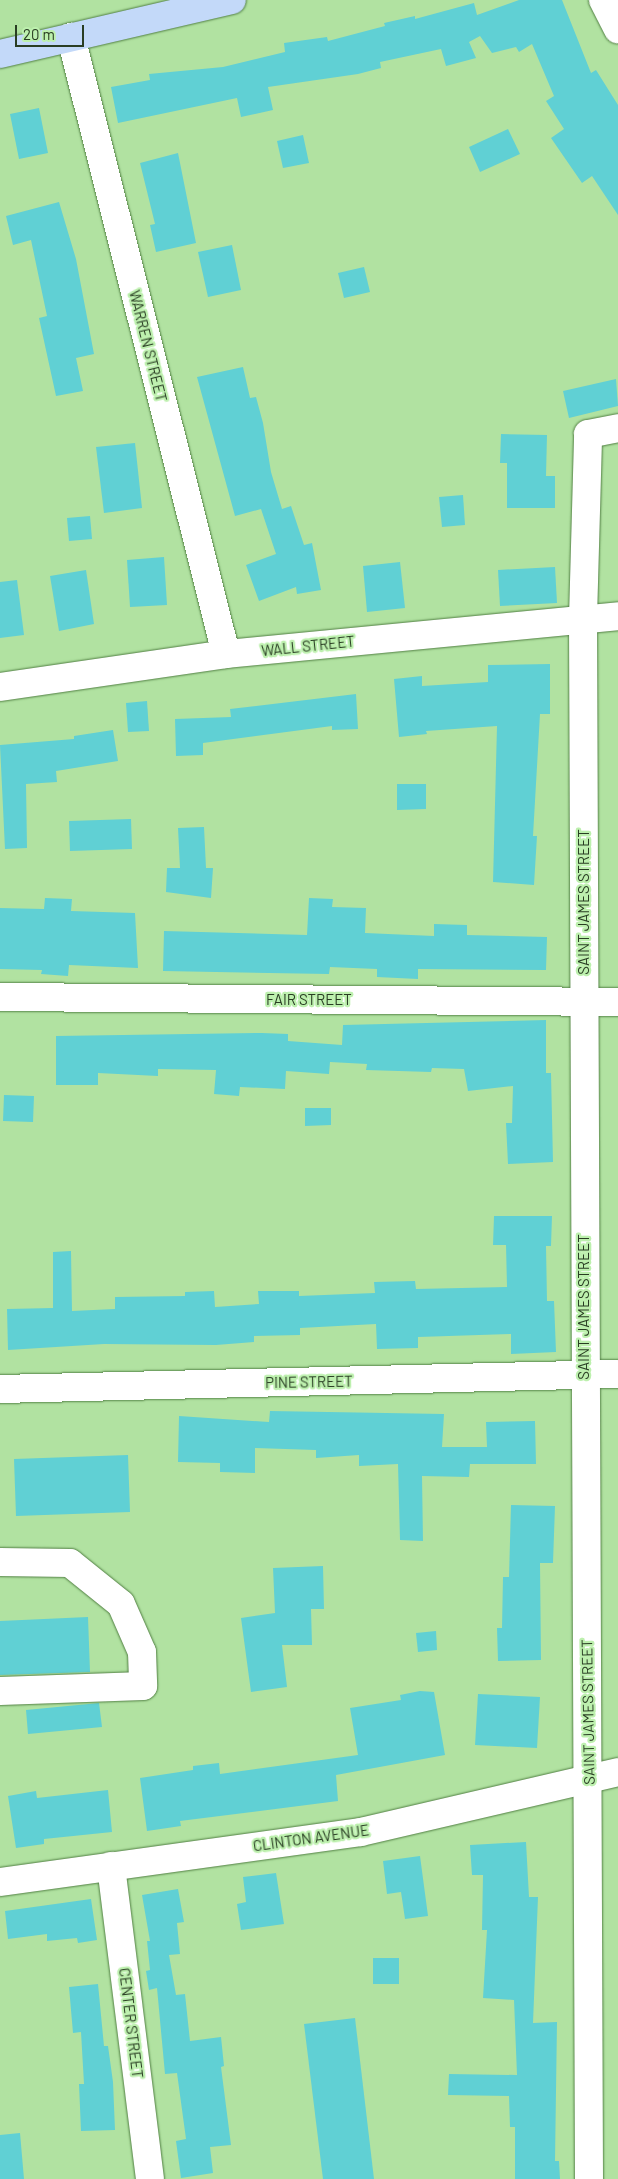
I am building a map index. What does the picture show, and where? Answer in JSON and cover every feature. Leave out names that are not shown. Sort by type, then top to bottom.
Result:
[{"type":"main road","points":[[0,54],[232,0]]},
{"type":"street","points":[[603,0],[618,29]]},
{"type":"street","name":"WARREN STREET","points":[[71,37],[226,654]]},
{"type":"street","name":"SAINT JAMES STREET","points":[[590,2179],[590,1780],[584,1375],[583,618],[588,434],[618,428]]},
{"type":"street","name":"WALL STREET","points":[[0,687],[226,654],[618,616]]},
{"type":"street","name":"FAIR STREET","points":[[0,997],[618,1002]]},
{"type":"street","name":"PINE STREET","points":[[0,1389],[618,1374]]},
{"type":"street","points":[[0,1562],[70,1563],[121,1604],[142,1652],[143,1686],[0,1691]]},
{"type":"street","name":"CLINTON AVENUE","points":[[0,1882],[361,1832],[618,1772]]},
{"type":"street","name":"CENTER STREET","points":[[111,1866],[150,2179]]},
{"type":"building","points":[[519,0],[562,0],[591,73],[596,70],[618,105],[618,215],[592,176],[582,183],[551,138],[564,129],[546,101],[554,96],[532,44],[519,52],[516,47],[492,53],[480,36],[469,42],[476,58],[446,66],[441,49],[380,62],[381,68],[358,74],[268,87],[273,110],[241,117],[237,98],[118,123],[111,87],[150,80],[149,74],[223,67],[285,52],[284,43],[327,37],[328,41],[385,26],[384,23],[415,16],[415,19],[474,3],[477,15]]},
{"type":"building","points":[[39,108],[48,153],[19,159],[10,114]]},
{"type":"building","points":[[508,129],[520,154],[480,172],[469,147]]},
{"type":"building","points":[[303,135],[309,163],[283,168],[277,141]]},
{"type":"building","points":[[178,153],[196,243],[156,252],[150,225],[155,224],[140,163]]},
{"type":"building","points":[[59,202],[76,259],[94,354],[76,358],[83,391],[56,396],[39,318],[47,316],[31,240],[13,245],[6,216]]},
{"type":"building","points":[[232,245],[241,290],[208,297],[198,252]]},
{"type":"building","points":[[364,267],[370,292],[344,298],[338,273]]},
{"type":"building","points":[[243,367],[250,398],[256,397],[263,423],[271,472],[282,509],[291,506],[304,545],[312,543],[321,590],[297,594],[296,587],[259,601],[246,565],[276,554],[261,509],[235,516],[197,377]]},
{"type":"building","points":[[616,379],[618,406],[569,418],[563,391]]},
{"type":"building","points":[[501,434],[547,435],[546,476],[555,476],[555,508],[507,508],[507,463],[500,463]]},
{"type":"building","points":[[135,443],[142,508],[104,513],[96,447]]},
{"type":"building","points":[[463,495],[465,525],[442,527],[439,497]]},
{"type":"building","points":[[90,516],[92,539],[69,541],[67,518]]},
{"type":"building","points":[[164,557],[167,605],[130,607],[127,560]]},
{"type":"building","points":[[400,562],[405,608],[367,612],[363,566]]},
{"type":"building","points":[[555,567],[557,603],[500,606],[498,570]]},
{"type":"building","points":[[86,570],[94,624],[59,631],[50,576]]},
{"type":"building","points":[[17,580],[24,635],[0,638],[0,582]]},
{"type":"building","points":[[550,664],[550,714],[540,714],[533,836],[537,836],[534,885],[493,882],[497,726],[426,731],[427,734],[399,737],[394,679],[422,676],[422,686],[488,682],[488,665]]},
{"type":"building","points":[[356,694],[358,729],[332,730],[332,726],[203,743],[203,755],[176,756],[175,719],[231,717],[230,709]]},
{"type":"building","points":[[147,701],[149,731],[128,732],[126,703]]},
{"type":"building","points":[[113,730],[118,761],[56,771],[57,782],[26,784],[27,848],[5,849],[0,745],[74,739],[74,736]]},
{"type":"building","points":[[397,784],[426,784],[426,809],[397,810]]},
{"type":"building","points":[[131,819],[132,849],[70,851],[69,821]]},
{"type":"building","points":[[204,827],[206,868],[213,868],[211,898],[166,892],[167,868],[180,868],[178,828]]},
{"type":"building","points":[[45,898],[72,899],[71,911],[135,913],[138,968],[69,965],[68,976],[41,974],[42,970],[0,969],[0,908],[44,909]]},
{"type":"building","points":[[309,898],[333,899],[332,907],[366,908],[365,933],[434,936],[434,924],[467,925],[467,935],[547,937],[546,970],[418,969],[418,979],[377,977],[377,969],[330,967],[329,974],[163,971],[164,931],[307,935]]},
{"type":"building","points":[[546,1020],[546,1073],[551,1073],[553,1162],[508,1164],[506,1123],[512,1123],[513,1086],[468,1091],[464,1069],[432,1068],[431,1072],[366,1070],[367,1064],[330,1062],[329,1074],[286,1071],[285,1089],[240,1087],[239,1096],[214,1094],[216,1070],[158,1069],[158,1076],[98,1073],[98,1085],[56,1085],[56,1036],[262,1033],[288,1034],[288,1041],[342,1045],[343,1025]]},
{"type":"building","points":[[4,1095],[34,1096],[33,1122],[3,1121]]},
{"type":"building","points":[[305,1108],[331,1108],[331,1125],[305,1126]]},
{"type":"building","points":[[494,1216],[552,1216],[551,1246],[546,1246],[547,1301],[554,1301],[556,1352],[511,1354],[511,1334],[418,1337],[418,1348],[377,1349],[376,1324],[300,1328],[300,1335],[254,1336],[254,1342],[216,1345],[104,1344],[8,1350],[7,1309],[53,1308],[53,1252],[71,1251],[72,1311],[115,1309],[115,1297],[185,1296],[185,1292],[214,1291],[215,1307],[259,1304],[258,1291],[299,1291],[299,1296],[375,1293],[374,1282],[415,1281],[416,1289],[507,1287],[506,1245],[493,1245]]},
{"type":"building","points":[[270,1411],[444,1414],[442,1447],[487,1447],[486,1422],[535,1421],[536,1464],[470,1464],[469,1477],[422,1476],[423,1541],[400,1540],[398,1464],[359,1466],[359,1455],[316,1458],[316,1450],[255,1448],[255,1473],[220,1472],[220,1463],[178,1462],[179,1416],[269,1422]]},
{"type":"building","points":[[128,1455],[130,1512],[16,1516],[14,1459]]},
{"type":"building","points":[[511,1505],[555,1506],[553,1563],[540,1563],[541,1660],[498,1661],[497,1628],[502,1628],[503,1577],[509,1577]]},
{"type":"building","points":[[323,1566],[324,1609],[311,1609],[312,1645],[282,1645],[287,1687],[251,1692],[241,1618],[275,1613],[273,1568]]},
{"type":"building","points":[[88,1617],[90,1672],[0,1675],[0,1621]]},
{"type":"building","points":[[436,1631],[437,1650],[418,1652],[416,1633]]},
{"type":"building","points":[[420,1691],[434,1692],[445,1755],[336,1775],[338,1801],[180,1821],[181,1826],[147,1831],[140,1778],[193,1770],[193,1766],[219,1763],[220,1774],[358,1755],[350,1708],[401,1700],[400,1695]]},
{"type":"building","points":[[478,1694],[540,1697],[537,1748],[475,1745]]},
{"type":"building","points":[[99,1703],[102,1727],[28,1734],[26,1710]]},
{"type":"building","points":[[108,1790],[112,1832],[44,1839],[44,1844],[16,1848],[8,1796],[36,1791],[37,1798]]},
{"type":"building","points":[[526,1842],[529,1897],[538,1897],[533,2023],[557,2022],[555,2161],[559,2161],[560,2179],[515,2179],[515,2127],[510,2127],[509,2096],[448,2095],[449,2074],[517,2075],[514,2000],[483,1998],[487,1930],[482,1930],[483,1875],[472,1875],[470,1845]]},
{"type":"building","points":[[420,1856],[428,1916],[405,1919],[401,1892],[387,1894],[383,1861]]},
{"type":"building","points":[[276,1873],[284,1924],[241,1930],[237,1904],[246,1902],[243,1877]]},
{"type":"building","points":[[178,1889],[184,1922],[177,1923],[180,1954],[169,1955],[176,1995],[185,1994],[190,2041],[221,2037],[224,2066],[221,2067],[231,2145],[210,2147],[213,2173],[181,2178],[176,2141],[186,2139],[177,2073],[165,2074],[157,1988],[149,1990],[146,1971],[150,1970],[147,1941],[150,1941],[142,1895]]},
{"type":"building","points":[[91,1899],[97,1940],[78,1943],[77,1938],[47,1941],[47,1934],[8,1939],[5,1911]]},
{"type":"building","points":[[373,1958],[399,1958],[399,1984],[373,1984]]},
{"type":"building","points":[[98,1984],[104,2046],[108,2046],[113,2082],[115,2130],[81,2131],[79,2084],[84,2084],[81,2032],[73,2033],[69,1987]]},
{"type":"building","points":[[355,2018],[374,2179],[323,2179],[304,2024]]},
{"type":"building","points":[[20,2133],[24,2179],[0,2179],[0,2135]]}]
